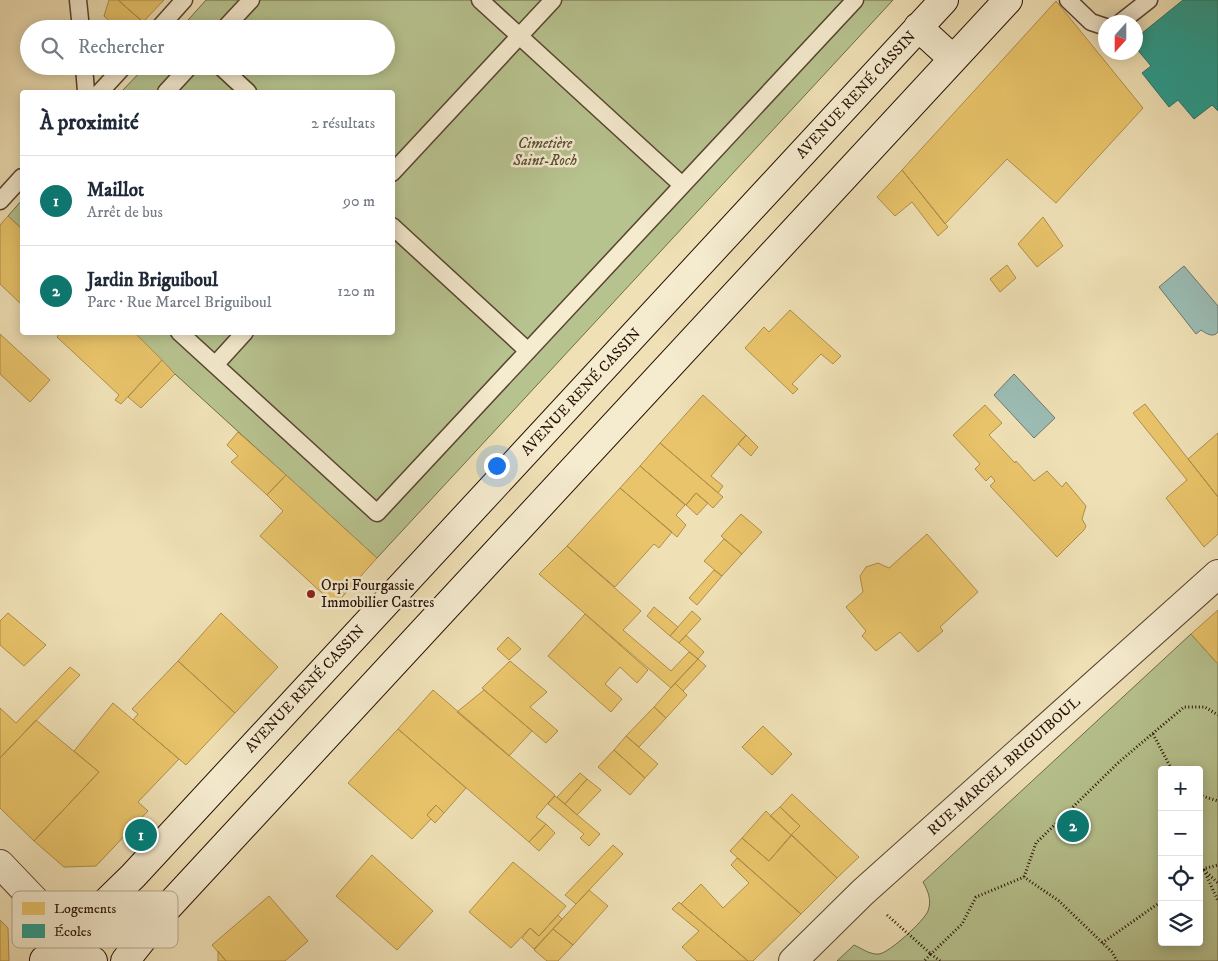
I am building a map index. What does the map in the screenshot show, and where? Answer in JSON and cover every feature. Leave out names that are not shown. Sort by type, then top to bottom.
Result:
[{"type":"main road","name":"AVENUE RENÉ CASSIN","points":[[118,891],[944,0]]},
{"type":"main road","points":[[178,896],[1008,0]]},
{"type":"main road","points":[[918,27],[953,60]]},
{"type":"main road","name":"RUE MARCEL BRIGUIBOUL","points":[[793,961],[863,892],[1218,574]]},
{"type":"main road","points":[[0,864],[26,891]]},
{"type":"main road","name":"AVENUE RENÉ CASSIN","points":[[47,959],[58,948]]},
{"type":"main road","points":[[80,948],[91,960]]},
{"type":"main road","points":[[125,961],[135,948]]},
{"type":"main road","points":[[47,959],[63,954],[77,954],[91,960]]},
{"type":"lane","points":[[78,0],[80,20]]},
{"type":"lane","points":[[166,20],[184,0]]},
{"type":"lane","points":[[232,20],[251,0]]},
{"type":"lane","points":[[480,0],[682,185]]},
{"type":"lane","points":[[395,170],[553,0]]},
{"type":"lane","points":[[182,335],[377,513],[854,0]]},
{"type":"lane","points":[[1068,0],[1091,22],[1098,24]]},
{"type":"lane","points":[[1130,15],[1149,0]]},
{"type":"lane","points":[[85,75],[86,90]]},
{"type":"lane","points":[[102,90],[116,75]]},
{"type":"lane","points":[[168,90],[182,75]]},
{"type":"lane","points":[[230,75],[246,90]]},
{"type":"lane","points":[[0,202],[20,179]]},
{"type":"lane","points":[[395,229],[528,351]]},
{"type":"lane","points":[[214,365],[241,335]]},
{"type":"path","points":[[924,961],[962,924],[976,897],[1024,877],[1036,843],[1120,762],[1184,707],[1205,707],[1218,715]]},
{"type":"path","points":[[1153,734],[1170,766]]},
{"type":"path","points":[[1203,796],[1218,801]]},
{"type":"path","points":[[1204,870],[1218,865]]},
{"type":"path","points":[[1204,870],[1218,883]]},
{"type":"path","points":[[1204,870],[1218,901]]},
{"type":"path","points":[[1024,877],[1059,901],[1112,952],[1117,961]]},
{"type":"path","points":[[863,892],[940,961]]},
{"type":"path","points":[[1102,943],[1158,904]]},
{"type":"green space","name":"Cimetière Saint-Roch","points":[[206,0],[893,0],[377,558],[175,374],[136,335],[395,335],[395,90],[123,90],[137,75],[395,75],[395,20],[188,20]]},
{"type":"green space","points":[[20,202],[20,227],[8,216]]},
{"type":"green space","points":[[1191,634],[1218,664],[1218,961],[837,961],[854,945],[869,952],[879,954],[906,936],[928,911],[930,903],[923,882]]},
{"type":"water","points":[[1184,266],[1218,306],[1218,332],[1214,335],[1201,330],[1196,334],[1159,287]]},
{"type":"water","points":[[1014,374],[1055,418],[1034,438],[994,395]]},
{"type":"building: Logements","points":[[109,0],[118,0],[141,20],[108,20],[104,16]]},
{"type":"building: Logements","points":[[118,0],[164,0],[145,20],[141,20]]},
{"type":"building: Logements","points":[[1056,1],[1098,53],[1098,60],[1104,60],[1143,108],[1056,203],[1007,159],[945,224],[902,170]]},
{"type":"building: Logements","points":[[902,170],[948,227],[938,236],[912,202],[895,216],[877,197]]},
{"type":"building: Logements","points":[[8,216],[20,227],[20,303],[0,284],[0,225]]},
{"type":"building: Logements","points":[[1043,217],[1063,246],[1037,267],[1018,244]]},
{"type":"building: Logements","points":[[1007,265],[1016,278],[1000,292],[990,279]]},
{"type":"building: Logements","points":[[790,310],[841,356],[833,364],[821,354],[792,384],[798,389],[793,394],[745,348],[764,327],[769,332]]},
{"type":"building: Logements","points":[[0,334],[50,380],[30,402],[0,374]]},
{"type":"building: Logements","points":[[59,335],[137,335],[162,360],[121,404],[115,400],[119,395],[57,337]]},
{"type":"building: Logements","points":[[162,360],[175,374],[141,408],[128,397]]},
{"type":"building: Logements","points":[[703,395],[746,435],[711,476],[723,486],[718,493],[660,443]]},
{"type":"building: Logements","points":[[1145,404],[1218,497],[1218,534],[1204,547],[1166,498],[1187,480],[1133,413]]},
{"type":"building: Logements","points":[[985,405],[1002,423],[989,435],[1015,463],[1016,461],[1034,481],[1047,471],[1062,487],[1066,482],[1086,506],[1082,519],[1086,526],[1084,530],[1057,557],[990,486],[995,481],[991,476],[986,481],[975,469],[980,464],[953,435]]},
{"type":"building: Logements","points":[[238,432],[286,475],[267,495],[231,462],[238,456],[227,445]]},
{"type":"building: Logements","points":[[1218,433],[1218,497],[1188,459]]},
{"type":"building: Logements","points":[[746,435],[758,447],[751,456],[738,444]]},
{"type":"building: Logements","points":[[660,443],[723,497],[713,508],[696,493],[686,505],[640,466]]},
{"type":"building: Logements","points":[[640,466],[685,505],[676,515],[686,525],[677,537],[620,488]]},
{"type":"building: Logements","points":[[286,475],[377,558],[335,605],[260,536],[283,511],[267,495]]},
{"type":"building: Logements","points":[[620,488],[672,532],[659,548],[654,544],[615,587],[567,546]]},
{"type":"building: Logements","points":[[696,493],[708,503],[697,515],[686,505]]},
{"type":"building: Logements","points":[[741,514],[762,532],[742,554],[721,536]]},
{"type":"building: Logements","points":[[927,534],[978,592],[940,627],[943,631],[918,652],[900,632],[876,651],[862,636],[866,631],[846,607],[863,592],[860,576],[866,567],[878,563],[889,568]]},
{"type":"building: Logements","points":[[724,539],[742,554],[722,576],[704,561]]},
{"type":"building: Logements","points":[[567,546],[641,611],[623,630],[671,671],[689,652],[698,659],[671,688],[539,574]]},
{"type":"building: Logements","points":[[714,570],[722,576],[697,605],[689,598]]},
{"type":"building: Logements","points":[[654,607],[678,627],[670,636],[647,616]]},
{"type":"building: Logements","points":[[1218,610],[1218,664],[1191,634]]},
{"type":"building: Logements","points":[[692,611],[701,619],[679,643],[670,636]]},
{"type":"building: Logements","points":[[8,613],[46,645],[24,666],[0,645],[0,621]]},
{"type":"building: Logements","points":[[221,613],[278,667],[235,713],[178,661]]},
{"type":"building: Logements","points":[[585,614],[648,670],[637,683],[620,667],[605,684],[622,699],[611,712],[548,656]]},
{"type":"building: Logements","points":[[686,635],[704,652],[698,659],[679,643]]},
{"type":"building: Logements","points":[[508,637],[521,649],[509,660],[497,649]]},
{"type":"building: Logements","points":[[698,659],[706,666],[683,691],[675,683]]},
{"type":"building: Logements","points":[[178,661],[235,713],[186,765],[133,720],[138,714],[132,709]]},
{"type":"building: Logements","points":[[510,661],[547,692],[530,707],[558,731],[546,743],[482,688]]},
{"type":"building: Logements","points":[[70,667],[80,675],[0,758],[0,708],[16,723]]},
{"type":"building: Logements","points":[[675,683],[687,695],[666,718],[654,707]]},
{"type":"building: Logements","points":[[433,690],[555,795],[536,817],[546,824],[529,842],[398,729]]},
{"type":"building: Logements","points":[[484,690],[532,731],[509,756],[457,712]]},
{"type":"building: Logements","points":[[113,703],[179,759],[138,802],[148,811],[96,866],[64,867],[34,841],[99,772],[74,751]]},
{"type":"building: Logements","points":[[654,707],[666,718],[639,747],[626,736]]},
{"type":"building: Logements","points":[[36,720],[99,772],[34,841],[0,808],[0,758]]},
{"type":"building: Logements","points":[[763,726],[792,754],[772,775],[742,747]]},
{"type":"building: Logements","points":[[398,729],[466,788],[444,813],[436,805],[427,815],[431,819],[412,839],[348,783]]},
{"type":"building: Logements","points":[[626,736],[658,764],[645,778],[614,750]]},
{"type":"building: Logements","points":[[614,750],[645,778],[630,795],[598,767]]},
{"type":"building: Logements","points":[[580,773],[587,779],[565,804],[557,797]]},
{"type":"building: Logements","points":[[587,779],[601,790],[577,815],[565,804]]},
{"type":"building: Logements","points":[[792,794],[859,857],[837,878],[791,835],[800,826],[780,807]]},
{"type":"building: Logements","points":[[555,796],[600,834],[589,846],[580,838],[584,834],[548,804]]},
{"type":"building: Logements","points":[[436,805],[444,813],[435,823],[427,815]]},
{"type":"building: Logements","points":[[780,807],[800,826],[791,835],[770,816]]},
{"type":"building: Logements","points":[[766,811],[791,835],[769,861],[742,838]]},
{"type":"building: Logements","points":[[546,824],[555,833],[539,851],[529,842]]},
{"type":"building: Logements","points":[[792,835],[837,878],[801,914],[730,851],[742,838],[769,861]]},
{"type":"building: Logements","points":[[613,845],[623,854],[576,904],[565,895]]},
{"type":"building: Logements","points":[[372,855],[433,911],[397,950],[336,896]]},
{"type":"building: Logements","points":[[737,858],[801,914],[753,961],[748,961],[681,904],[701,884],[723,908],[749,883],[731,865]]},
{"type":"building: Logements","points":[[513,862],[566,906],[539,936],[530,928],[511,948],[469,912]]},
{"type":"building: Logements","points":[[589,890],[608,906],[573,945],[553,929]]},
{"type":"building: Logements","points":[[269,896],[308,941],[285,961],[226,961],[212,945]]},
{"type":"building: Logements","points":[[679,902],[748,961],[697,961],[682,947],[699,931],[672,909]]},
{"type":"building: Logements","points":[[558,915],[562,919],[534,949],[522,938],[530,928],[539,936]]},
{"type":"building: Logements","points":[[0,920],[8,928],[9,961],[0,961]]},
{"type":"building: Logements","points":[[553,929],[573,945],[558,961],[547,961],[534,950]]},
{"type":"building: Logements","points":[[218,951],[226,961],[218,961]]},
{"type":"building: Écoles","points":[[1183,0],[1218,0],[1218,111],[1212,105],[1194,119],[1178,100],[1169,107],[1142,73],[1151,66],[1143,56],[1143,32]]},
{"type":"place","name":"Orpi Fourgassie Immobilier Castres","points":[[311,594]]},
{"type":"place","name":"Jardin Briguiboul","points":[[1073,826]]},
{"type":"place","name":"Maillot","points":[[141,835]]}]
